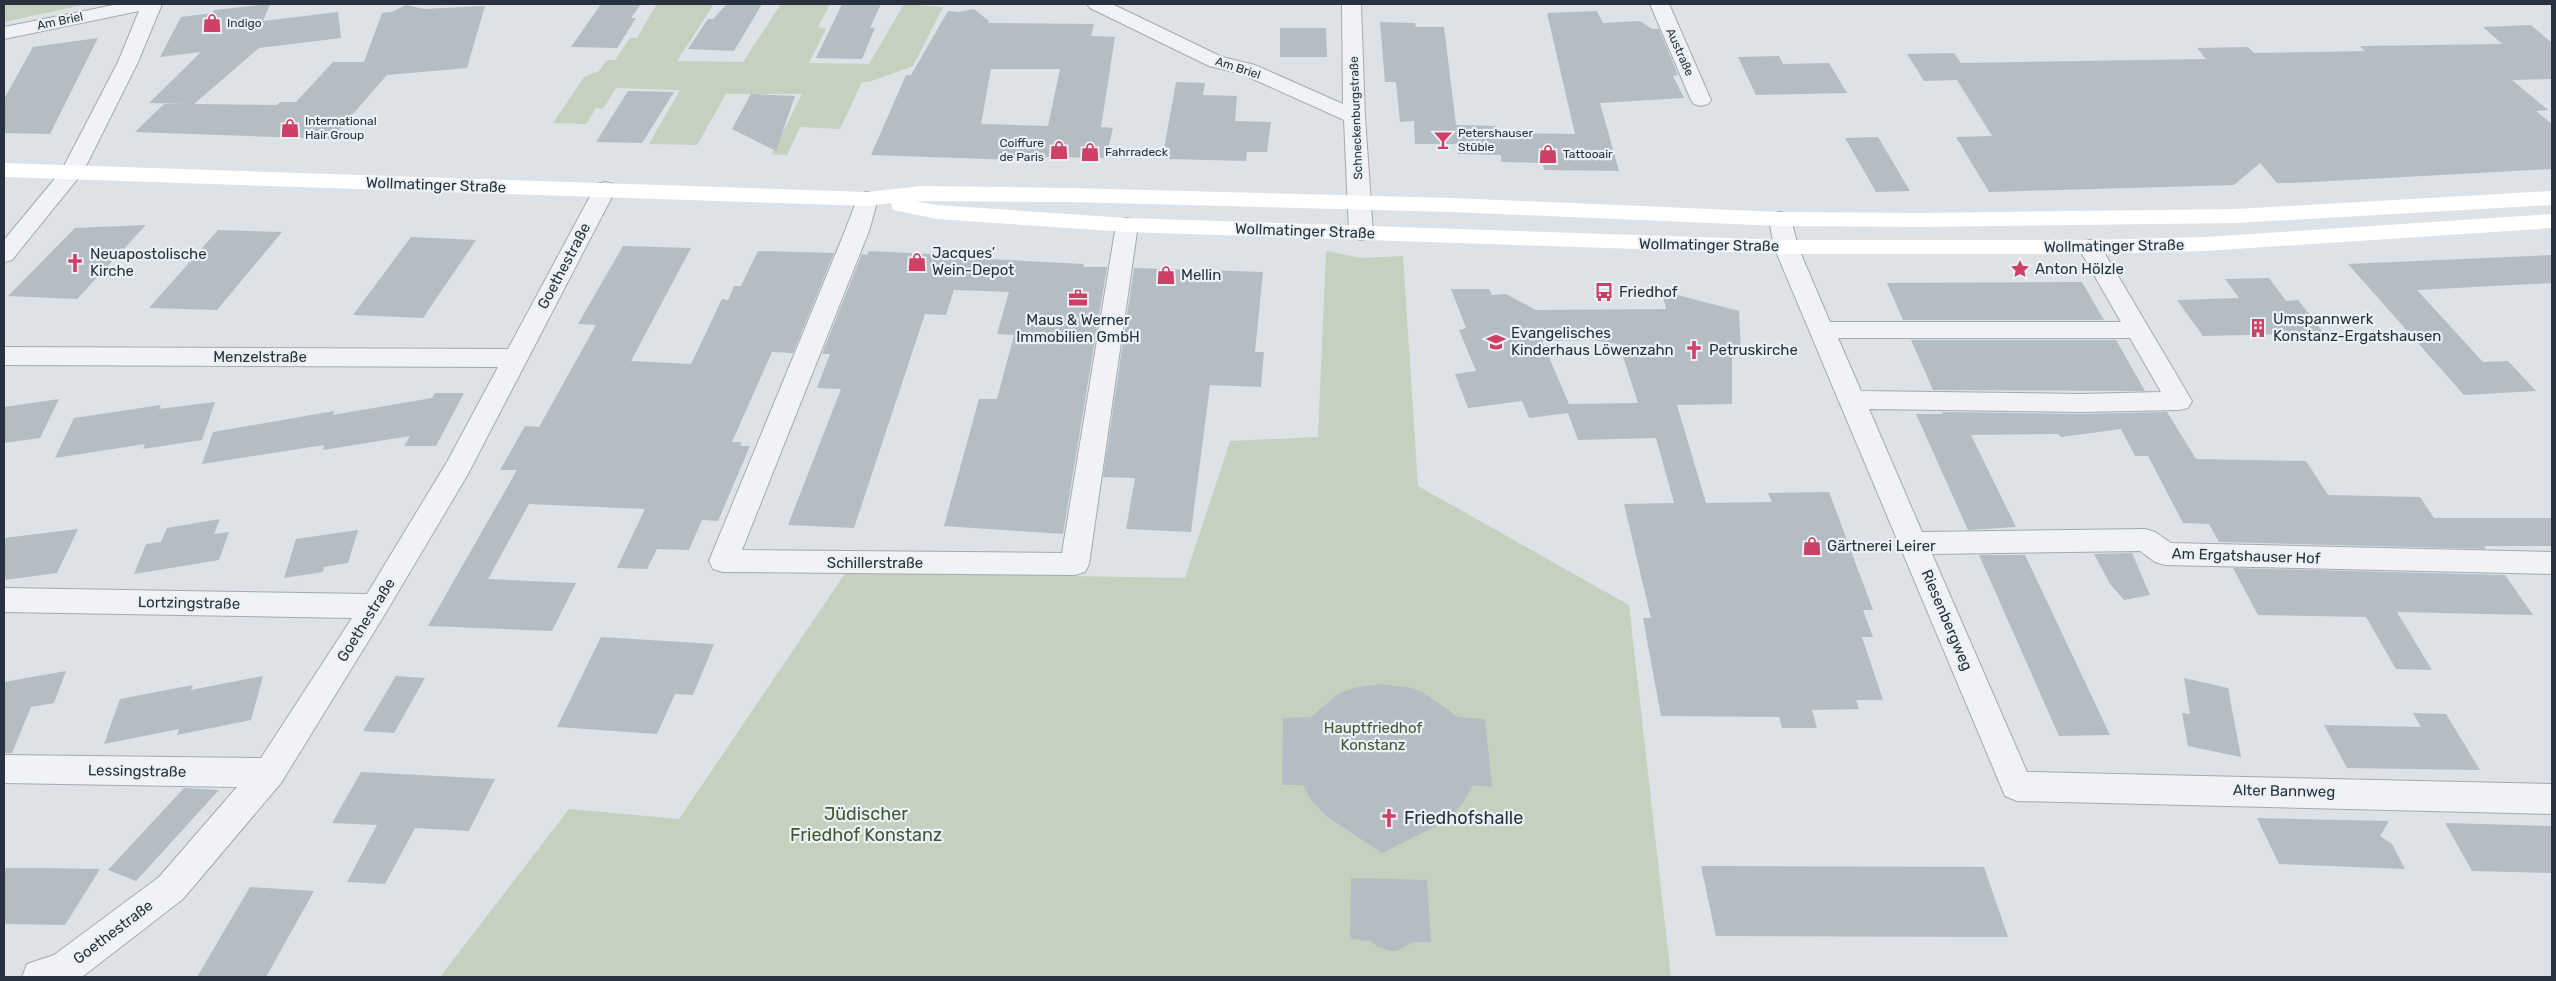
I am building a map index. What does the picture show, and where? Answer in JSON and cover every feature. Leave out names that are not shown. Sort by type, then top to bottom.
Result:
[{"type":"main road","name":"Wollmatinger Straße","points":[[4,170],[868,199],[941,193],[1359,202],[1780,219],[1922,220],[2237,216],[2407,208],[2552,198]]},
{"type":"main road","name":"Wollmatinger Straße","points":[[868,199],[937,212],[1127,225],[1616,243],[1786,247],[2090,247],[2292,239],[2552,221]]},
{"type":"street","name":"Am Briel","points":[[4,33],[146,4]]},
{"type":"street","points":[[4,254],[72,172],[128,62],[152,4]]},
{"type":"street","name":"Am Briel","points":[[1097,4],[1216,62],[1248,69],[1354,117]]},
{"type":"street","name":"Schneckenburgstraße","points":[[1352,4],[1354,117],[1361,233]]},
{"type":"street","name":"Austraße","points":[[1659,4],[1701,100]]},
{"type":"street","name":"Goethestraße","points":[[40,977],[64,969],[171,888],[270,773],[375,606],[458,467],[605,189]]},
{"type":"street","name":"Schillerstraße","points":[[868,199],[857,231],[723,562],[1075,564],[1127,225]]},
{"type":"street","name":"Riesenbergweg","points":[[1780,219],[1786,247],[1915,543],[2017,786]]},
{"type":"street","points":[[1852,400],[2081,403],[2179,401],[2090,247]]},
{"type":"street","points":[[1822,330],[2138,330]]},
{"type":"street","name":"Menzelstraße","points":[[4,356],[515,358]]},
{"type":"street","name":"Am Ergatshauser Hof","points":[[1915,543],[2145,540],[2165,554],[2552,563]]},
{"type":"street","name":"Lortzingstraße","points":[[4,600],[375,606]]},
{"type":"street","name":"Lessingstraße","points":[[4,769],[270,773]]},
{"type":"street","name":"Alter Bannweg","points":[[2017,786],[2296,791],[2552,799]]},
{"type":"green space","points":[[4,4],[88,4],[4,22]]},
{"type":"green space","points":[[657,4],[714,4],[677,61],[743,62],[781,4],[830,4],[818,27],[826,29],[809,63],[869,64],[904,4],[943,7],[913,66],[869,82],[862,82],[840,129],[800,127],[787,155],[772,154],[802,94],[726,94],[697,145],[649,144],[680,90],[616,88],[603,109],[596,108],[586,124],[553,123],[584,77],[599,71],[607,60],[615,60],[630,38],[637,38]]},
{"type":"green space","name":"Hauptfriedhof Konstanz","points":[[1326,251],[1362,258],[1403,256],[1418,486],[1629,605],[1671,977],[440,977],[569,809],[679,819],[846,572],[1185,578],[1230,441],[1318,437]]},
{"type":"building","points":[[270,4],[263,21],[338,12],[341,38],[259,48],[194,104],[277,105],[280,102],[296,102],[333,62],[364,62],[382,13],[392,12],[406,5],[424,9],[485,6],[467,68],[387,75],[331,139],[135,132],[164,104],[186,104],[149,103],[201,52],[160,57],[181,17],[212,13],[214,10]]},
{"type":"building","points":[[601,4],[641,4],[631,18],[636,18],[617,48],[571,47]]},
{"type":"building","points":[[727,4],[762,4],[734,51],[688,49],[708,19],[713,19]]},
{"type":"building","points":[[842,4],[881,4],[870,28],[875,28],[862,59],[816,58]]},
{"type":"building","points":[[974,9],[989,21],[988,23],[1094,24],[1091,36],[1115,37],[1101,127],[1113,128],[1106,158],[1046,157],[1045,161],[871,155],[906,75],[911,75],[948,11],[959,12]],"holes":[[[991,69],[1060,69],[1048,126],[981,124]]]},
{"type":"building","points":[[1597,11],[1603,23],[1640,21],[1652,29],[1659,29],[1678,75],[1673,76],[1684,98],[1600,103],[1619,171],[1544,170],[1543,163],[1501,162],[1501,155],[1458,154],[1457,144],[1415,144],[1414,121],[1400,122],[1396,82],[1385,82],[1380,22],[1415,23],[1416,27],[1444,27],[1456,125],[1496,126],[1500,149],[1498,133],[1575,134],[1547,13]]},
{"type":"building","points":[[2531,25],[2552,43],[2552,79],[2512,80],[2548,110],[2536,111],[2552,124],[2552,169],[2293,183],[2277,183],[2260,163],[2234,185],[1989,192],[1956,137],[1992,136],[1957,80],[1924,81],[1907,54],[1954,53],[1961,63],[2206,59],[2197,48],[2248,47],[2254,53],[2365,51],[2360,46],[2502,44],[2483,27]]},
{"type":"building","points":[[1280,28],[1326,28],[1327,57],[1280,57]]},
{"type":"building","points":[[98,38],[50,134],[4,133],[4,99],[33,47]]},
{"type":"building","points":[[1779,56],[1783,64],[1829,63],[1847,93],[1756,95],[1738,57]]},
{"type":"building","points":[[1176,82],[1205,83],[1203,95],[1237,96],[1235,121],[1271,122],[1267,152],[1247,152],[1246,161],[1169,159],[1170,149],[1164,149]]},
{"type":"building","points":[[628,91],[674,92],[642,143],[596,142]]},
{"type":"building","points":[[751,94],[795,96],[776,151],[732,129]]},
{"type":"building","points":[[1878,137],[1910,191],[1876,192],[1845,138]]},
{"type":"building","name":"Neuapostolische Kirche","points":[[146,225],[77,299],[8,296],[75,228]]},
{"type":"building","points":[[218,230],[282,232],[217,310],[149,308]]},
{"type":"building","points":[[411,237],[476,240],[423,318],[353,315]]},
{"type":"building","points":[[623,246],[691,248],[631,361],[691,364],[722,299],[728,300],[734,286],[741,286],[758,251],[834,253],[793,353],[772,352],[732,442],[742,442],[740,446],[750,446],[718,521],[702,520],[689,550],[657,549],[647,569],[617,568],[645,509],[529,504],[488,579],[576,583],[552,631],[428,626],[517,470],[500,470],[525,426],[539,427],[596,325],[578,324]]},
{"type":"building","points":[[869,251],[970,256],[969,258],[1084,264],[1083,267],[1107,267],[1063,534],[944,526],[979,399],[997,399],[1014,335],[997,334],[1009,292],[954,290],[946,315],[925,314],[854,528],[788,525],[841,389],[817,388],[830,354],[822,354],[862,254],[867,255]]},
{"type":"building","points":[[2552,255],[2552,283],[2417,290],[2483,362],[2508,361],[2536,391],[2464,395],[2348,264]]},
{"type":"building","points":[[1134,268],[1263,272],[1255,352],[1264,352],[1261,387],[1210,385],[1191,532],[1126,529],[1135,478],[1103,477]]},
{"type":"building","name":"Umspannwerk Konstanz-Ergatshausen","points":[[2269,278],[2286,301],[2298,300],[2324,333],[2203,336],[2177,300],[2239,298],[2225,279]]},
{"type":"building","points":[[2082,282],[2104,320],[1903,320],[1887,283]]},
{"type":"building","points":[[1451,289],[1489,289],[1492,295],[1506,294],[1536,310],[1666,309],[1662,291],[1739,311],[1741,352],[1732,351],[1732,404],[1677,405],[1706,503],[1772,502],[1768,493],[1829,492],[1873,610],[1863,610],[1873,637],[1862,637],[1883,700],[1856,700],[1859,709],[1812,710],[1817,728],[1782,728],[1779,717],[1661,716],[1643,618],[1651,618],[1624,504],[1674,503],[1656,438],[1578,440],[1568,413],[1529,418],[1522,401],[1468,408],[1455,374],[1476,371],[1459,330],[1466,328]],"holes":[[[1593,340],[1619,344],[1638,403],[1569,404],[1542,341]]]},
{"type":"building","points":[[1911,340],[2116,340],[2145,391],[1933,390]]},
{"type":"building","points":[[435,393],[464,393],[436,446],[404,446],[410,436],[323,450],[324,445],[202,464],[213,432],[334,411],[333,415],[432,398]]},
{"type":"building","points":[[59,399],[40,438],[4,443],[4,407]]},
{"type":"building","points":[[215,402],[202,440],[143,449],[145,444],[55,458],[74,418],[161,405],[159,409]]},
{"type":"building","points":[[1942,412],[2081,414],[2167,412],[2196,459],[2306,461],[2328,495],[2420,497],[2434,518],[2552,518],[2552,546],[2484,546],[2486,549],[2219,542],[2209,524],[2183,523],[2148,456],[2135,456],[2121,429],[2061,437],[2058,434],[1971,435],[2016,527],[1968,530],[1916,414],[1943,414]]},
{"type":"building","points":[[220,519],[214,534],[229,532],[219,560],[134,574],[146,544],[161,542],[167,528]]},
{"type":"building","points":[[78,529],[57,573],[4,580],[4,538]]},
{"type":"building","points":[[358,530],[348,563],[324,567],[323,572],[284,578],[296,539]]},
{"type":"building","points":[[2132,553],[2150,595],[2124,600],[2110,584],[2094,554]]},
{"type":"building","points":[[1979,555],[2025,555],[2110,735],[2059,736]]},
{"type":"building","points":[[2233,568],[2505,575],[2533,615],[2397,612],[2432,670],[2396,669],[2366,617],[2258,615]]},
{"type":"building","points":[[601,637],[714,644],[693,695],[675,694],[657,734],[557,727]]},
{"type":"building","points":[[66,671],[54,703],[31,707],[12,753],[4,753],[4,682]]},
{"type":"building","points":[[263,676],[251,720],[177,735],[179,729],[104,744],[120,699],[193,685],[191,690]]},
{"type":"building","points":[[396,676],[425,678],[394,733],[363,731]]},
{"type":"building","points":[[2184,678],[2228,688],[2241,757],[2188,746],[2182,713],[2190,714]]},
{"type":"building","name":"Friedhofshalle","points":[[1381,684],[1412,688],[1424,693],[1458,717],[1485,719],[1492,787],[1473,785],[1463,803],[1448,820],[1382,853],[1325,815],[1311,800],[1303,785],[1282,785],[1283,718],[1311,717],[1338,694],[1353,688]]},
{"type":"building","points":[[2413,713],[2446,714],[2480,770],[2347,768],[2324,725],[2421,727]]},
{"type":"building","points":[[361,772],[495,779],[469,831],[415,828],[385,884],[347,882],[377,825],[332,823]]},
{"type":"building","points":[[184,788],[219,790],[136,881],[108,870]]},
{"type":"building","points":[[2257,818],[2389,821],[2380,836],[2392,844],[2405,869],[2279,864]]},
{"type":"building","points":[[2445,823],[2552,826],[2552,873],[2472,871]]},
{"type":"building","points":[[1701,866],[1984,867],[2008,937],[1716,936]]},
{"type":"building","points":[[4,868],[100,869],[65,925],[4,924]]},
{"type":"building","points":[[1351,878],[1427,880],[1431,942],[1413,942],[1397,951],[1391,951],[1378,947],[1371,941],[1350,939]]},
{"type":"building","points":[[250,887],[314,891],[266,977],[197,977]]},
{"type":"place","name":"Indigo","points":[[212,23]]},
{"type":"place","name":"International Hair Group","points":[[290,128]]},
{"type":"place","name":"Petershauser Stüble","points":[[1443,140]]},
{"type":"place","name":"Coiffure de Paris","points":[[1059,150]]},
{"type":"place","name":"Fahrradeck","points":[[1090,152]]},
{"type":"place","name":"Tattooair","points":[[1548,154]]},
{"type":"place","name":"Jacques’ Wein-Depot","points":[[917,262]]},
{"type":"place","name":"Neuapostolische Kirche","points":[[75,263]]},
{"type":"place","name":"Anton Hölzle","points":[[2020,269]]},
{"type":"place","name":"Mellin","points":[[1166,275]]},
{"type":"place","name":"Friedhof","points":[[1604,292]]},
{"type":"place","name":"Maus & Werner Immobilien GmbH","points":[[1078,298]]},
{"type":"place","name":"Umspannwerk Konstanz-Ergatshausen","points":[[2258,328]]},
{"type":"place","name":"Evangelisches Kinderhaus Löwenzahn","points":[[1496,342]]},
{"type":"place","name":"Petruskirche","points":[[1694,350]]},
{"type":"place","name":"Gärtnerei Leirer","points":[[1812,546]]},
{"type":"place","name":"Friedhofshalle","points":[[1389,818]]},
{"type":"park label","name":"Jüdischer Friedhof Konstanz","points":[[866,824]]}]
